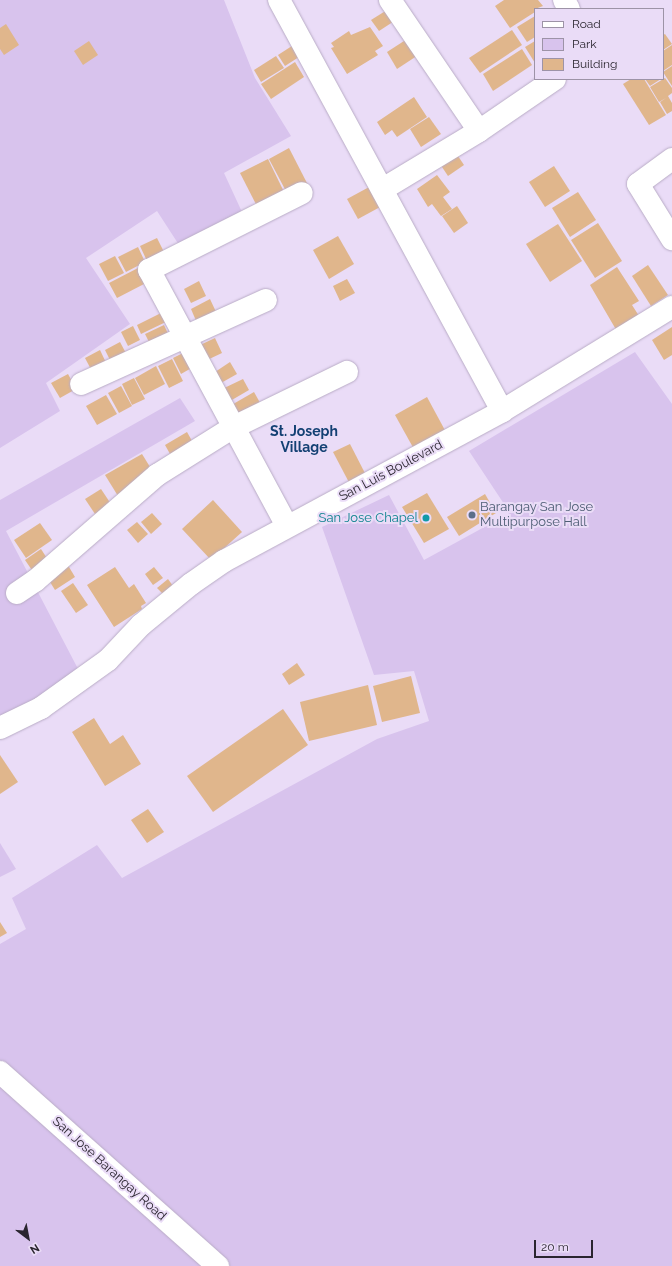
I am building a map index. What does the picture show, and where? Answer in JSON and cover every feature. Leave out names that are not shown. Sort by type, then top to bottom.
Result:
[{"type":"street","points":[[279,0],[383,189],[502,411]]},
{"type":"street","points":[[390,0],[479,130]]},
{"type":"street","points":[[383,189],[479,130],[554,80]]},
{"type":"street","points":[[672,159],[638,184],[672,238]]},
{"type":"street","points":[[287,526],[232,428],[186,335],[149,270],[302,193]]},
{"type":"street","points":[[81,384],[186,335],[266,300]]},
{"type":"street","name":"San Luis Boulevard","points":[[0,728],[41,708],[108,660],[141,625],[191,584],[287,526],[502,411],[672,307]]},
{"type":"street","points":[[17,593],[35,581],[157,475],[232,428],[347,372]]},
{"type":"street","name":"San Jose Barangay Road","points":[[0,1072],[218,1266]]},
{"type":"green space","points":[[0,0],[224,0],[255,78],[291,136],[224,173],[242,212],[181,248],[157,211],[86,258],[130,324],[46,383],[60,411],[0,448]]},
{"type":"green space","points":[[635,352],[672,404],[672,1266],[0,1266],[0,944],[26,929],[12,898],[97,845],[122,878],[377,739],[429,721],[414,671],[374,675],[322,527],[389,495],[424,560],[510,513],[469,451]]},
{"type":"green space","points":[[180,398],[195,421],[6,531],[88,688],[0,721],[0,500]]},
{"type":"green space","points":[[0,843],[16,869],[0,877]]},
{"type":"building","points":[[504,0],[538,0],[543,6],[534,8],[534,13],[510,28],[495,6]]},
{"type":"building","points":[[395,5],[402,16],[379,31],[371,20]]},
{"type":"building","points":[[534,17],[534,38],[527,42],[517,27]]},
{"type":"building","points":[[6,24],[19,45],[4,55],[0,49],[0,28]]},
{"type":"building","points":[[370,27],[383,46],[375,51],[378,55],[347,74],[331,48],[334,47],[331,43],[349,31],[351,35]]},
{"type":"building","points":[[421,30],[432,46],[397,69],[387,52]]},
{"type":"building","points":[[512,30],[522,45],[480,73],[469,58]]},
{"type":"building","points":[[664,34],[672,44],[664,49]]},
{"type":"building","points":[[89,41],[98,55],[83,65],[74,51]]},
{"type":"building","points":[[534,42],[534,61],[525,47]]},
{"type":"building","points":[[295,44],[302,55],[285,66],[278,55]]},
{"type":"building","points":[[672,45],[672,65],[664,70],[664,50]]},
{"type":"building","points":[[522,49],[532,65],[493,91],[483,74]]},
{"type":"building","points":[[276,56],[284,68],[261,82],[254,70]]},
{"type":"building","points":[[295,62],[304,77],[271,99],[261,84]]},
{"type":"building","points":[[672,66],[672,86],[664,74],[664,71]]},
{"type":"building","points":[[664,79],[672,88],[672,93],[668,96],[672,103],[672,111],[667,114],[660,102],[666,98],[659,102],[650,87],[664,80]]},
{"type":"building","points":[[629,80],[645,80],[666,115],[649,125],[623,84]]},
{"type":"building","points":[[646,80],[659,80],[650,86]]},
{"type":"building","points":[[414,97],[427,117],[397,137],[392,130],[385,135],[377,122]]},
{"type":"building","points":[[429,117],[441,134],[421,147],[410,129]]},
{"type":"building","points":[[289,148],[308,185],[288,195],[269,159]]},
{"type":"building","points":[[454,150],[464,165],[448,176],[438,161]]},
{"type":"building","points":[[268,159],[286,196],[259,210],[240,173]]},
{"type":"building","points":[[554,166],[570,191],[545,207],[529,182]]},
{"type":"building","points":[[437,175],[450,192],[443,197],[452,209],[441,216],[432,204],[428,207],[417,189]]},
{"type":"building","points":[[371,186],[382,206],[358,219],[347,199]]},
{"type":"building","points":[[578,192],[596,220],[570,237],[552,208]]},
{"type":"building","points":[[457,206],[468,223],[454,233],[442,216]]},
{"type":"building","points":[[598,223],[622,261],[595,278],[571,240]]},
{"type":"building","points":[[558,224],[582,261],[550,282],[526,244]]},
{"type":"building","points":[[338,236],[354,264],[329,279],[313,250]]},
{"type":"building","points":[[157,238],[164,252],[147,261],[140,246]]},
{"type":"building","points":[[138,247],[145,262],[126,272],[118,257]]},
{"type":"building","points":[[167,253],[175,268],[117,298],[109,283]]},
{"type":"building","points":[[115,256],[124,273],[108,281],[99,264]]},
{"type":"building","points":[[648,265],[668,295],[651,306],[632,276]]},
{"type":"building","points":[[617,267],[639,301],[632,305],[641,319],[618,333],[590,285]]},
{"type":"building","points":[[347,279],[355,293],[340,301],[333,286]]},
{"type":"building","points":[[199,281],[206,296],[191,303],[184,289]]},
{"type":"building","points":[[210,299],[217,314],[197,323],[191,309]]},
{"type":"building","points":[[167,310],[172,319],[141,334],[137,325]]},
{"type":"building","points":[[164,325],[171,340],[153,350],[145,334]]},
{"type":"building","points":[[133,326],[140,340],[128,346],[121,332]]},
{"type":"building","points":[[672,327],[672,355],[664,360],[652,340]]},
{"type":"building","points":[[215,338],[222,353],[205,361],[198,346]]},
{"type":"building","points":[[120,342],[128,357],[113,366],[105,350]]},
{"type":"building","points":[[100,350],[109,369],[95,377],[85,358]]},
{"type":"building","points":[[187,351],[195,366],[181,374],[173,358]]},
{"type":"building","points":[[172,359],[183,381],[169,388],[158,366]]},
{"type":"building","points":[[230,362],[237,374],[221,383],[215,372]]},
{"type":"building","points":[[156,366],[165,384],[144,395],[135,378]]},
{"type":"building","points":[[68,374],[76,389],[60,398],[51,383]]},
{"type":"building","points":[[134,378],[145,399],[132,405],[122,384]]},
{"type":"building","points":[[243,379],[249,390],[225,404],[218,391]]},
{"type":"building","points":[[121,386],[132,406],[119,413],[108,393]]},
{"type":"building","points":[[254,392],[263,408],[237,422],[228,407]]},
{"type":"building","points":[[106,395],[117,414],[97,425],[86,406]]},
{"type":"building","points":[[427,397],[447,434],[415,451],[395,415]]},
{"type":"building","points":[[187,432],[196,448],[174,461],[165,445]]},
{"type":"building","points":[[350,444],[369,481],[353,490],[333,452]]},
{"type":"building","points":[[142,454],[155,475],[118,496],[105,475]]},
{"type":"building","points":[[101,489],[111,504],[95,514],[85,499]]},
{"type":"building","name":"San Jose Chapel","points":[[427,493],[449,529],[424,543],[402,507]]},
{"type":"building","name":"Barangay San Jose Multipurpose Hall","points":[[485,494],[496,513],[459,536],[447,517]]},
{"type":"building","points":[[213,500],[242,532],[211,560],[182,529]]},
{"type":"building","points":[[152,513],[162,524],[151,534],[141,522]]},
{"type":"building","points":[[137,522],[148,534],[138,543],[127,530]]},
{"type":"building","points":[[40,523],[52,540],[26,558],[14,540]]},
{"type":"building","points":[[41,549],[52,566],[36,576],[25,560]]},
{"type":"building","points":[[66,562],[75,577],[55,590],[45,574]]},
{"type":"building","points":[[115,567],[129,588],[134,584],[146,603],[141,606],[142,609],[114,627],[87,585]]},
{"type":"building","points":[[154,567],[163,578],[153,585],[145,574]]},
{"type":"building","points":[[168,579],[173,586],[163,594],[157,588]]},
{"type":"building","points":[[73,583],[88,605],[76,613],[61,591]]},
{"type":"building","points":[[297,663],[305,675],[289,685],[282,674]]},
{"type":"building","points":[[411,676],[420,713],[382,722],[373,686]]},
{"type":"building","points":[[368,685],[377,725],[309,741],[300,702]]},
{"type":"building","points":[[283,709],[308,745],[213,812],[187,776]]},
{"type":"building","points":[[94,718],[110,744],[123,735],[141,764],[105,786],[72,732]]},
{"type":"building","points":[[0,755],[18,782],[0,794]]},
{"type":"building","points":[[148,809],[164,832],[147,843],[131,820]]},
{"type":"building","points":[[0,922],[7,933],[0,937]]},
{"type":"place","name":"Barangay San Jose Multipurpose Hall","points":[[472,515]]},
{"type":"place","name":"San Jose Chapel","points":[[426,518]]},
{"type":"district","name":"St. Joseph Village","points":[[304,440]]}]
